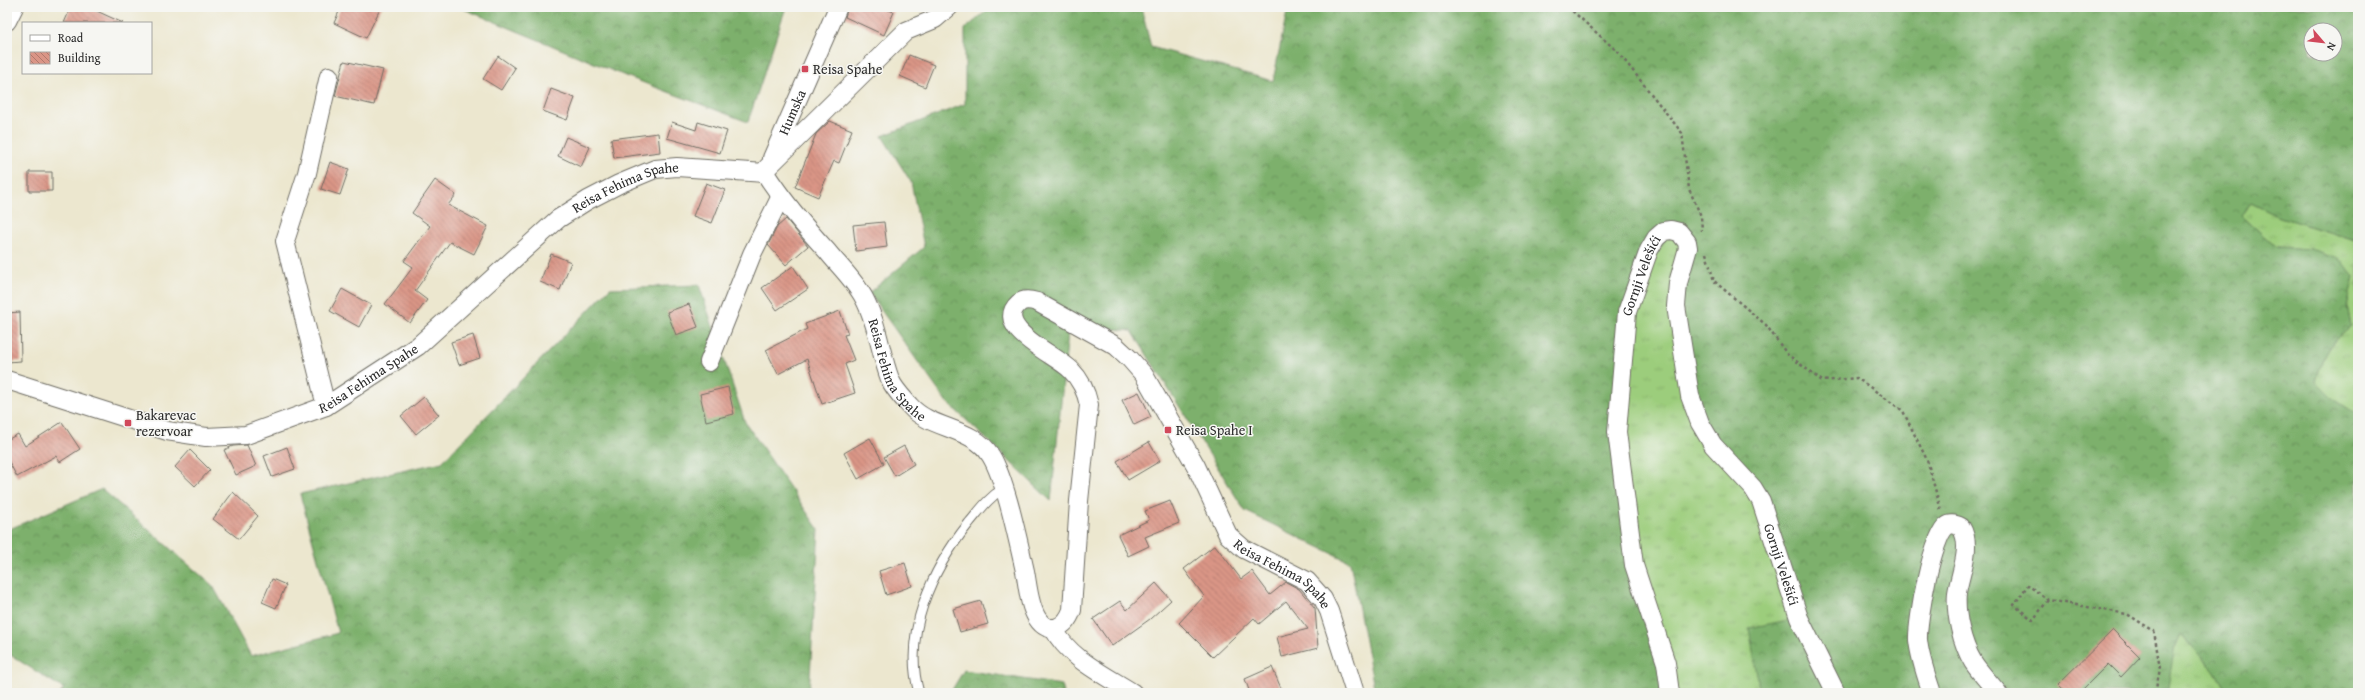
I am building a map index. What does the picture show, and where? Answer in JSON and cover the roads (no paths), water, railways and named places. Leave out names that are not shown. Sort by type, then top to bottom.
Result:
[{"type":"street","points":[[7,20],[14,7]]},
{"type":"street","name":"Humska","points":[[766,171],[838,7]]},
{"type":"street","points":[[766,171],[906,31],[935,19],[949,7]]},
{"type":"street","points":[[326,406],[285,240],[307,174],[329,76]]},
{"type":"street","name":"Reisa Fehima Spahe","points":[[7,380],[167,431],[206,437],[246,435],[326,406],[418,346],[517,254],[558,219],[588,200],[654,169],[677,167],[766,171],[780,198],[845,273],[864,298],[876,330],[890,380],[911,407],[937,424],[975,439],[990,454],[1003,489],[1020,549],[1032,607],[1040,623],[1053,628],[1059,627],[1069,619],[1074,600],[1079,501],[1089,405],[1085,389],[1071,369],[1023,335],[1012,324],[1011,316],[1015,308],[1021,302],[1028,300],[1036,302],[1116,346],[1144,375],[1196,466],[1228,534],[1244,549],[1307,580],[1323,599],[1329,610],[1355,693]]},
{"type":"street","points":[[709,362],[752,254],[780,198]]},
{"type":"street","name":"Gornji Velešići","points":[[1670,693],[1666,662],[1634,565],[1617,432],[1623,336],[1627,312],[1649,250],[1656,238],[1664,231],[1671,230],[1679,232],[1687,242],[1688,248],[1678,283],[1676,306],[1690,396],[1700,423],[1713,446],[1753,488],[1761,501],[1799,618],[1836,693]]},
{"type":"street","points":[[1932,693],[1921,660],[1918,638],[1920,611],[1935,548],[1946,526],[1952,524],[1961,527],[1967,540],[1965,560],[1957,594],[1958,617],[1962,635],[1972,661],[1998,693]]},
{"type":"street","name":"Reisa Fehima Spahe","points":[[1053,628],[1059,641],[1072,654],[1133,693]]},
{"type":"lane","points":[[919,693],[914,659],[915,631],[925,598],[938,568],[957,538],[993,495],[1003,489]]},
{"type":"place","name":"Reisa Spahe","points":[[805,69]]},
{"type":"place","name":"Bakarevac rezervoar","points":[[128,423]]},
{"type":"place","name":"Reisa Spahe I","points":[[1168,430]]}]
